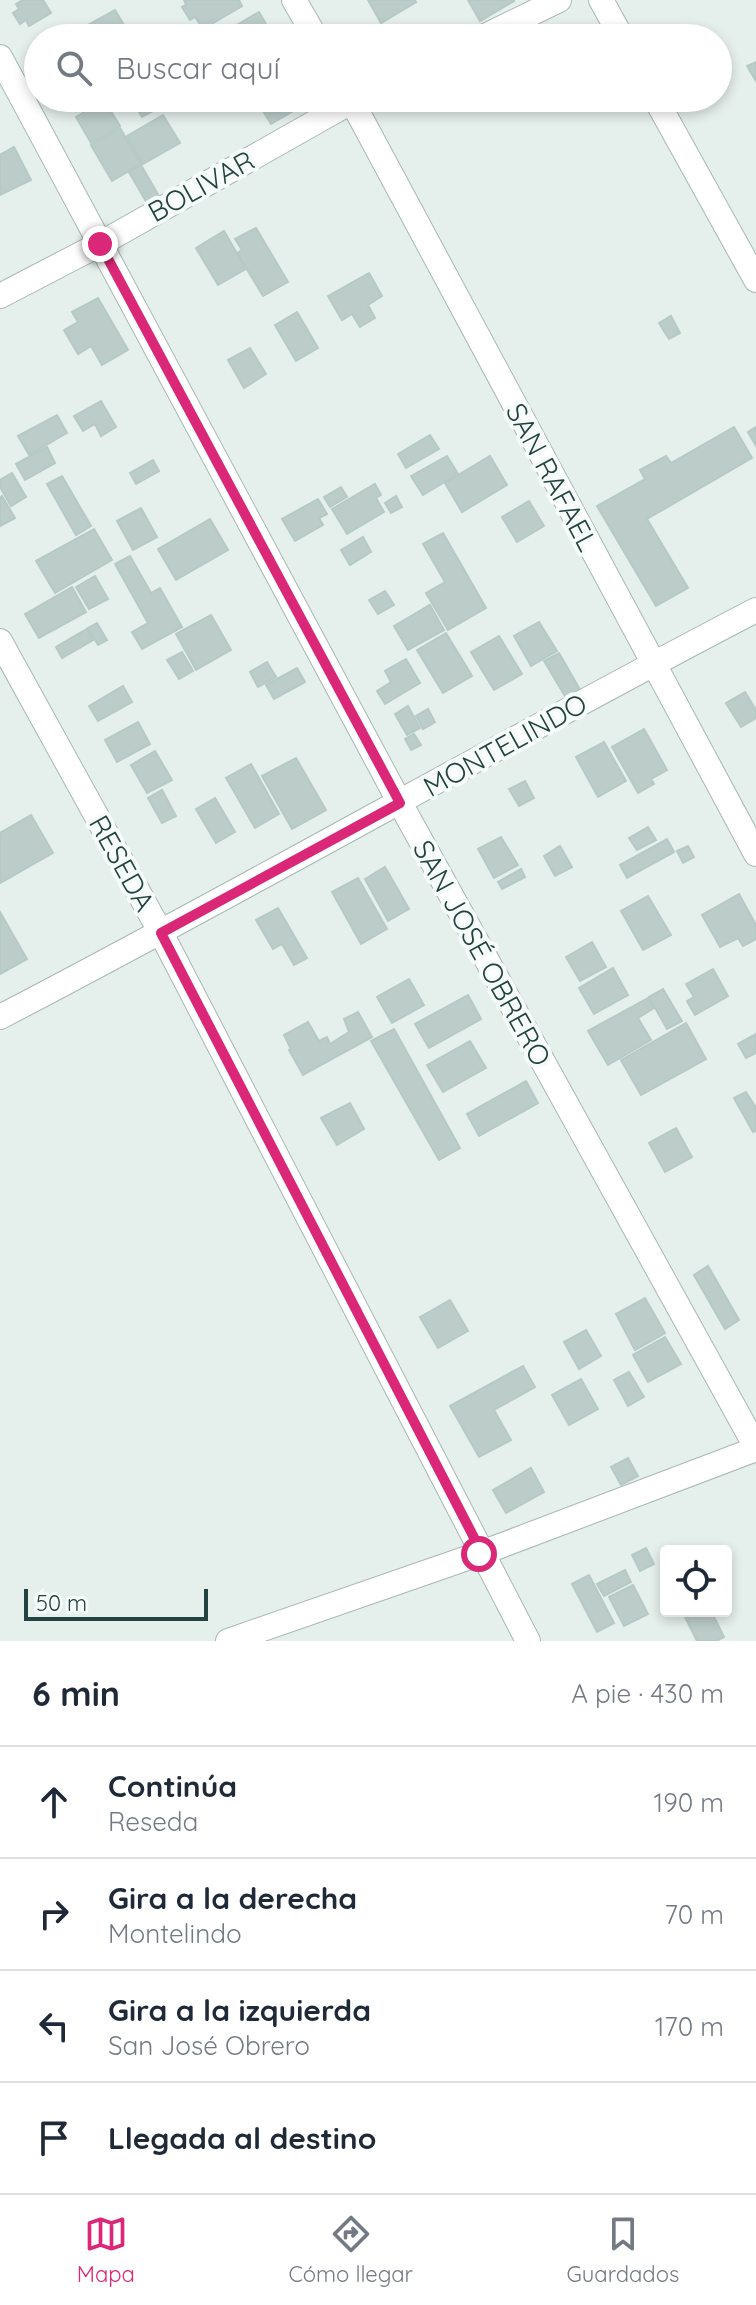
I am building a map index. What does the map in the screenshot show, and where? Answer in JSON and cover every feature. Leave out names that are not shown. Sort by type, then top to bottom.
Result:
[{"type":"street","points":[[294,0],[308,24]]},
{"type":"street","points":[[510,24],[559,0]]},
{"type":"street","points":[[601,0],[614,24]]},
{"type":"street","name":"SAN JOSÉ OBRERO","points":[[0,57],[24,102]]},
{"type":"street","name":"SAN JOSÉ OBRERO","points":[[29,112],[400,803],[756,1448]]},
{"type":"street","name":"BOLIVAR","points":[[0,296],[100,244],[331,112]]},
{"type":"street","name":"SAN RAFAEL","points":[[361,112],[652,664],[756,854]]},
{"type":"street","points":[[663,112],[756,280]]},
{"type":"street","name":"MONTELINDO","points":[[0,1017],[756,610]]},
{"type":"street","name":"RESEDA","points":[[0,641],[161,933],[528,1641]]},
{"type":"street","points":[[228,1641],[482,1553],[756,1448]]},
{"type":"building","points":[[23,0],[43,0],[51,13],[32,24],[26,20],[20,24],[13,13],[19,9],[16,4]]},
{"type":"building","points":[[184,0],[239,0],[242,6],[211,24],[200,24],[195,17],[190,20],[182,7],[186,5]]},
{"type":"building","points":[[368,0],[415,0],[416,2],[381,23]]},
{"type":"building","points":[[468,0],[513,0],[514,1],[480,21]]},
{"type":"building","points":[[115,10],[123,24],[89,24]]},
{"type":"building","points":[[259,12],[266,24],[238,24]]},
{"type":"building","points":[[756,62],[756,81],[747,66]]},
{"type":"building","points":[[84,112],[111,112],[120,126],[91,143],[76,117]]},
{"type":"building","points":[[264,112],[292,112],[271,124]]},
{"type":"building","points":[[163,115],[180,143],[143,164],[127,136]]},
{"type":"building","points":[[120,128],[141,164],[112,181],[91,145]]},
{"type":"building","points":[[14,147],[31,180],[0,195],[0,155]]},
{"type":"building","points":[[141,165],[160,198],[148,205],[129,172]]},
{"type":"building","points":[[256,228],[288,282],[263,296],[237,253],[242,250],[235,239]]},
{"type":"building","points":[[224,231],[246,269],[218,285],[196,248]]},
{"type":"building","points":[[369,273],[382,296],[368,305],[375,318],[360,327],[352,314],[342,320],[328,296]]},
{"type":"building","points":[[98,298],[128,350],[102,365],[91,346],[78,354],[64,330],[78,322],[72,312]]},
{"type":"building","points":[[297,312],[318,348],[296,361],[275,325]]},
{"type":"building","points":[[671,316],[680,333],[669,339],[659,323]]},
{"type":"building","points":[[250,348],[266,374],[244,388],[228,360]]},
{"type":"building","points":[[101,401],[116,427],[101,436],[95,424],[83,431],[74,416]]},
{"type":"building","points":[[57,415],[67,433],[29,455],[18,436]]},
{"type":"building","points":[[734,427],[752,458],[647,519],[688,588],[656,606],[597,506],[645,479],[640,470],[666,456],[671,463]]},
{"type":"building","points":[[756,427],[756,446],[748,432]]},
{"type":"building","points":[[430,435],[439,449],[406,468],[398,454]]},
{"type":"building","points":[[47,447],[55,463],[25,480],[16,464]]},
{"type":"building","points":[[447,456],[458,474],[423,495],[411,476]]},
{"type":"building","points":[[490,456],[507,485],[462,512],[445,483]]},
{"type":"building","points":[[153,460],[159,471],[136,484],[130,473]]},
{"type":"building","points":[[12,473],[26,497],[11,506],[0,487],[0,480]]},
{"type":"building","points":[[62,476],[91,526],[76,535],[47,484]]},
{"type":"building","points":[[375,484],[381,495],[376,498],[384,512],[347,534],[332,509]]},
{"type":"building","points":[[341,487],[347,497],[330,507],[324,497]]},
{"type":"building","points":[[2,496],[15,518],[0,526],[0,498]]},
{"type":"building","points":[[396,496],[402,507],[391,513],[385,503]]},
{"type":"building","points":[[318,499],[327,514],[319,518],[323,525],[295,541],[282,519]]},
{"type":"building","points":[[529,501],[544,526],[517,542],[502,517]]},
{"type":"building","points":[[141,508],[157,537],[133,550],[117,521]]},
{"type":"building","points":[[210,519],[228,550],[176,580],[158,549]]},
{"type":"building","points":[[94,529],[112,560],[55,593],[36,561]]},
{"type":"building","points":[[443,533],[486,608],[448,630],[426,593],[445,582],[423,544]]},
{"type":"building","points":[[363,537],[371,552],[350,565],[341,550]]},
{"type":"building","points":[[130,556],[151,593],[160,588],[182,627],[142,649],[132,632],[148,623],[115,564]]},
{"type":"building","points":[[95,576],[108,599],[89,609],[76,587]]},
{"type":"building","points":[[72,587],[86,612],[39,638],[25,614]]},
{"type":"building","points":[[385,591],[394,605],[378,614],[369,600]]},
{"type":"building","points":[[430,605],[444,630],[408,650],[394,626]]},
{"type":"building","points":[[211,615],[231,650],[196,670],[176,634]]},
{"type":"building","points":[[539,622],[557,651],[531,666],[514,636]]},
{"type":"building","points":[[97,623],[107,640],[98,645],[88,628]]},
{"type":"building","points":[[87,629],[93,640],[62,658],[56,647]]},
{"type":"building","points":[[446,633],[472,676],[443,693],[417,650]]},
{"type":"building","points":[[499,636],[522,674],[494,690],[471,652]]},
{"type":"building","points":[[182,652],[193,671],[179,679],[167,660]]},
{"type":"building","points":[[559,653],[583,695],[569,703],[544,661]]},
{"type":"building","points":[[406,659],[420,683],[385,704],[377,691],[391,682],[385,671]]},
{"type":"building","points":[[267,662],[276,677],[258,687],[250,672]]},
{"type":"building","points":[[297,668],[305,682],[274,699],[266,685]]},
{"type":"building","points":[[123,686],[132,702],[98,721],[89,706]]},
{"type":"building","points":[[745,692],[756,710],[756,718],[741,727],[726,703]]},
{"type":"building","points":[[408,706],[420,728],[407,735],[395,714]]},
{"type":"building","points":[[428,709],[435,722],[423,729],[416,716]]},
{"type":"building","points":[[138,722],[150,744],[117,762],[105,740]]},
{"type":"building","points":[[644,729],[667,770],[651,779],[654,784],[638,793],[612,747]]},
{"type":"building","points":[[414,734],[421,745],[411,750],[405,739]]},
{"type":"building","points":[[604,742],[626,781],[598,797],[576,757]]},
{"type":"building","points":[[155,751],[172,780],[147,793],[131,765]]},
{"type":"building","points":[[296,758],[326,810],[292,829],[262,776]]},
{"type":"building","points":[[251,764],[279,814],[255,828],[226,778]]},
{"type":"building","points":[[525,781],[534,798],[519,806],[509,789]]},
{"type":"building","points":[[162,790],[176,816],[162,823],[148,798]]},
{"type":"building","points":[[215,798],[235,832],[216,843],[196,809]]},
{"type":"building","points":[[31,815],[53,853],[0,883],[0,833]]},
{"type":"building","points":[[648,827],[656,840],[637,850],[629,838]]},
{"type":"building","points":[[501,837],[518,865],[494,878],[478,849]]},
{"type":"building","points":[[667,839],[674,852],[627,878],[620,865]]},
{"type":"building","points":[[560,846],[572,867],[555,876],[544,856]]},
{"type":"building","points":[[688,846],[694,857],[683,863],[677,851]]},
{"type":"building","points":[[385,867],[409,909],[388,921],[365,879]]},
{"type":"building","points":[[521,869],[525,877],[502,889],[498,882]]},
{"type":"building","points":[[358,878],[387,929],[361,944],[332,892]]},
{"type":"building","points":[[739,894],[756,925],[756,939],[743,946],[738,938],[720,947],[702,915]]},
{"type":"building","points":[[648,896],[671,935],[643,950],[621,911]]},
{"type":"building","points":[[278,908],[307,958],[294,965],[282,944],[273,949],[256,920]]},
{"type":"building","points":[[0,912],[27,959],[0,974]]},
{"type":"building","points":[[592,942],[606,967],[580,981],[566,957]]},
{"type":"building","points":[[613,968],[628,995],[594,1014],[579,988]]},
{"type":"building","points":[[713,969],[728,996],[695,1015],[687,1001],[694,997],[686,984]]},
{"type":"building","points":[[409,979],[424,1005],[392,1023],[377,997]]},
{"type":"building","points":[[663,989],[682,1021],[667,1029],[649,997]]},
{"type":"building","points":[[468,995],[481,1019],[429,1048],[415,1024]]},
{"type":"building","points":[[648,998],[654,1008],[638,1018],[651,1040],[608,1065],[588,1031]]},
{"type":"building","points":[[358,1012],[372,1037],[303,1075],[284,1035],[308,1022],[319,1041],[327,1037],[330,1044],[349,1032],[344,1019]]},
{"type":"building","points":[[686,1023],[706,1059],[641,1095],[621,1060]]},
{"type":"building","points":[[394,1029],[460,1148],[439,1160],[371,1041]]},
{"type":"building","points":[[756,1034],[756,1053],[746,1058],[738,1044]]},
{"type":"building","points":[[470,1041],[486,1068],[443,1092],[427,1065]]},
{"type":"building","points":[[526,1081],[538,1103],[479,1136],[467,1114]]},
{"type":"building","points":[[746,1092],[756,1108],[756,1131],[753,1132],[734,1098]]},
{"type":"building","points":[[350,1103],[364,1129],[337,1145],[321,1118]]},
{"type":"building","points":[[676,1128],[692,1157],[665,1172],[649,1143]]},
{"type":"building","points":[[708,1266],[739,1320],[725,1329],[694,1275]]},
{"type":"building","points":[[645,1298],[665,1333],[635,1350],[616,1314]]},
{"type":"building","points":[[450,1300],[468,1331],[438,1348],[420,1317]]},
{"type":"building","points":[[586,1330],[601,1356],[579,1369],[564,1342]]},
{"type":"building","points":[[665,1337],[681,1364],[648,1382],[633,1355]]},
{"type":"building","points":[[523,1366],[535,1387],[494,1410],[511,1440],[479,1457],[450,1406]]},
{"type":"building","points":[[629,1372],[644,1397],[628,1406],[614,1380]]},
{"type":"building","points":[[581,1379],[598,1409],[569,1425],[552,1395]]},
{"type":"building","points":[[628,1458],[638,1476],[621,1485],[611,1467]]},
{"type":"building","points":[[531,1468],[544,1492],[506,1513],[493,1490]]},
{"type":"building","points":[[646,1548],[654,1564],[640,1571],[632,1555]]},
{"type":"building","points":[[625,1570],[631,1582],[604,1596],[597,1584]]},
{"type":"building","points":[[589,1575],[614,1623],[597,1632],[572,1584]]},
{"type":"building","points":[[633,1585],[648,1614],[624,1626],[609,1597]]},
{"type":"building","points":[[685,1617],[714,1617],[724,1637],[716,1641],[697,1641]]},
{"type":"route","points":[[100,244],[400,803],[161,933],[482,1553],[479,1554]]}]
